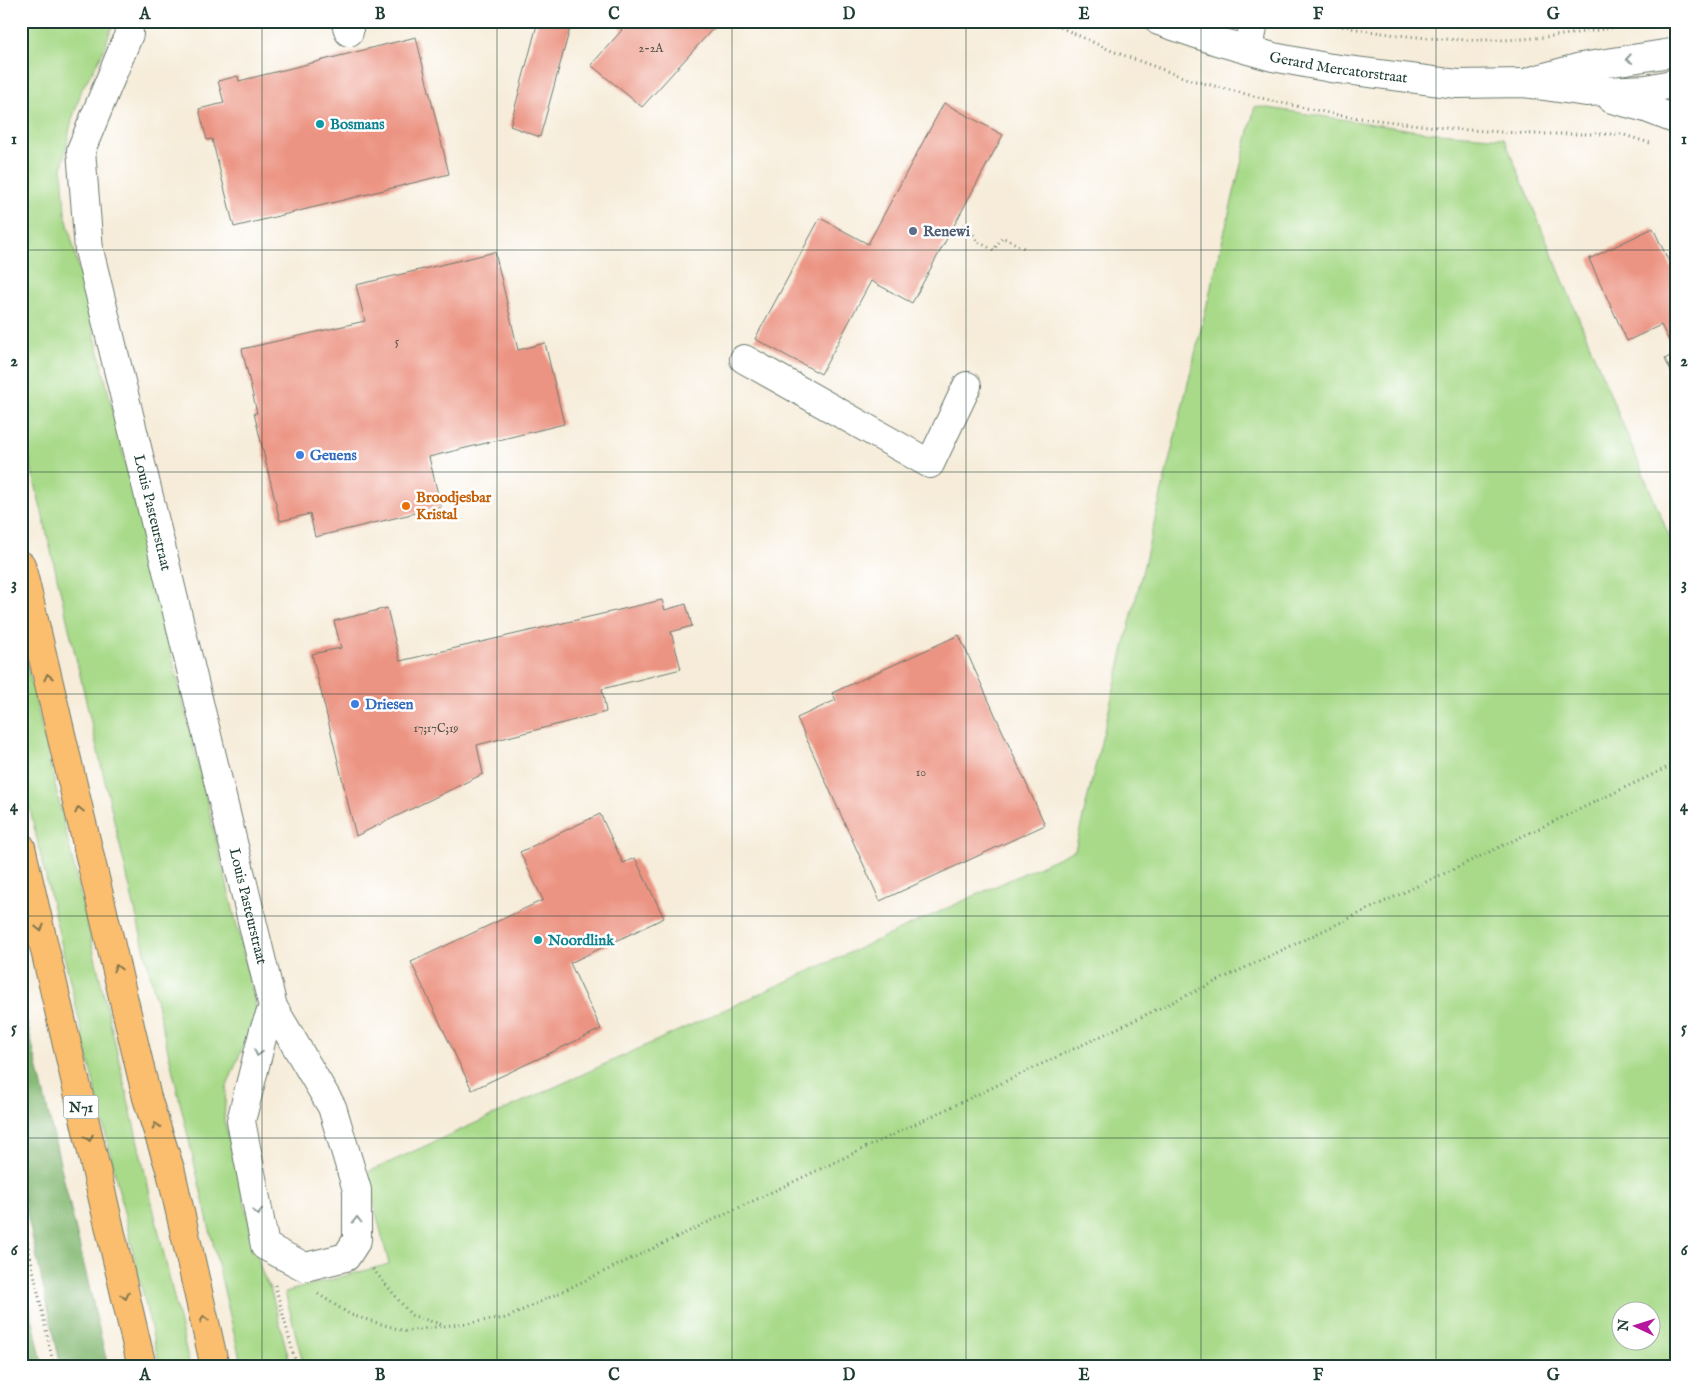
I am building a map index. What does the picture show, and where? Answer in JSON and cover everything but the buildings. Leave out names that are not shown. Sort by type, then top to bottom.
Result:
[{"type":"highway","points":[[21,564],[145,1088],[171,1172],[214,1367]]},
{"type":"highway","name":"N71","points":[[21,847],[142,1367]]},
{"type":"street","name":"Louis Pasteurstraat","points":[[128,21],[129,34],[81,150],[89,250],[272,1006],[332,1107],[356,1190],[356,1240]]},
{"type":"street","name":"Gerard Mercatorstraat","points":[[1159,21],[1217,42],[1273,57],[1332,68],[1457,84],[1523,83],[1586,92],[1648,89],[1677,84]]},
{"type":"street","points":[[1249,50],[1254,21]]},
{"type":"street","name":"Gerard Mercatorstraat","points":[[1523,83],[1581,67],[1677,52]]},
{"type":"street","points":[[1586,92],[1646,108],[1677,120]]},
{"type":"street","points":[[744,359],[930,464],[967,386]]},
{"type":"street","points":[[272,1006],[240,1121],[265,1246],[305,1266],[346,1257],[356,1240]]},
{"type":"path","points":[[1047,21],[1112,51],[1191,80],[1273,101],[1343,116],[1454,129],[1534,134],[1621,134],[1654,145]]},
{"type":"path","points":[[1318,21],[1344,28],[1409,36],[1492,40],[1559,35],[1654,21]]},
{"type":"path","points":[[1662,148],[1677,153]]},
{"type":"path","points":[[962,225],[971,231],[978,242],[994,250],[1002,237],[1026,249]]},
{"type":"path","points":[[305,1266],[316,1292],[351,1315],[405,1330],[506,1318],[1677,763]]},
{"type":"path","points":[[21,1213],[54,1367]]},
{"type":"path","points":[[356,1240],[376,1275],[411,1315],[444,1326]]},
{"type":"path","points":[[265,1246],[297,1367]]},
{"type":"green space","points":[[21,21],[114,21],[102,54],[82,89],[71,123],[62,169],[65,212],[256,1005],[255,1022],[226,1089],[224,1120],[261,1270],[271,1291],[291,1367],[242,1367],[21,423]]},
{"type":"green space","points":[[1255,106],[1425,132],[1504,138],[1677,555],[1677,1367],[304,1367],[285,1292],[389,1264],[366,1173],[1075,850]]},
{"type":"green space","points":[[21,638],[190,1367],[160,1367],[21,771]]},
{"type":"green space","points":[[21,997],[108,1367],[61,1367],[21,1186]]},
{"type":"green space","points":[[21,1265],[43,1367],[21,1367]]},
{"type":"place","name":"Bosmans","points":[[320,124]]},
{"type":"place","name":"Renewi","points":[[913,231]]},
{"type":"place","name":"Geuens","points":[[300,455]]},
{"type":"place","name":"Broodjesbar Kristal","points":[[406,506]]},
{"type":"place","name":"Driesen","points":[[355,704]]},
{"type":"place","name":"Noordlink","points":[[538,940]]}]
